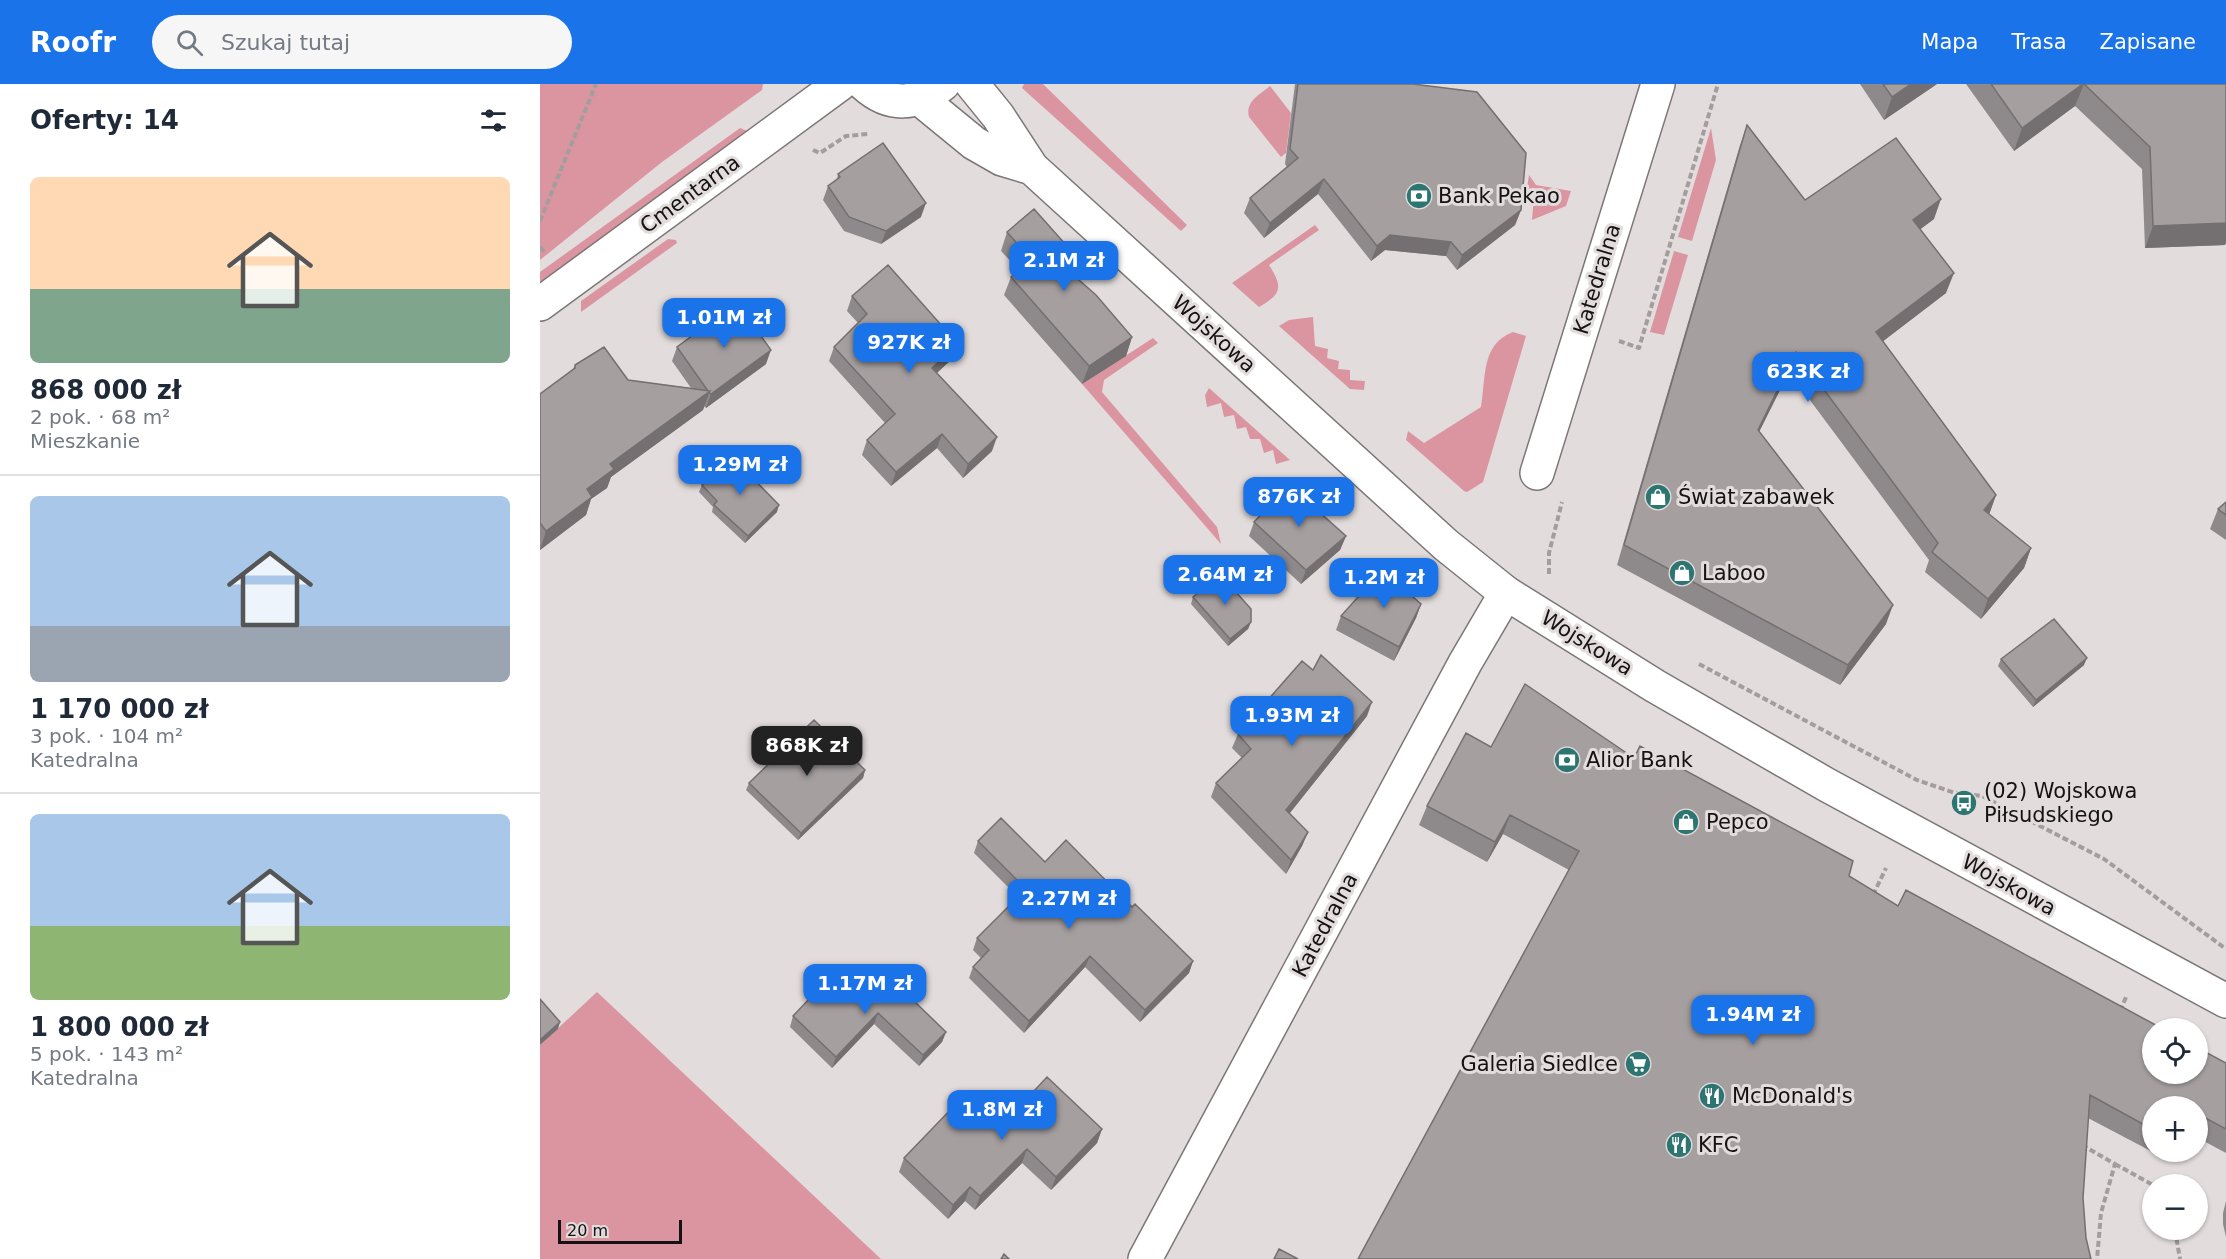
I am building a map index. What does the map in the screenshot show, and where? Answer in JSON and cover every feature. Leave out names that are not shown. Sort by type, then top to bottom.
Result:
[{"type":"street","name":"Cmentarna","points":[[540,304],[840,84]]},
{"type":"street","points":[[864,84],[873,93],[889,100],[908,101],[931,91]]},
{"type":"street","name":"Wojskowa","points":[[972,84],[998,116],[1032,168],[1446,545],[1506,593],[1655,686],[1827,785],[2226,1001]]},
{"type":"street","name":"Katedralna","points":[[1537,473],[1658,84]]},
{"type":"street","name":"Wojskowa","points":[[931,91],[974,143],[1002,159],[1032,168]]},
{"type":"street","name":"Katedralna","points":[[1145,1259],[1459,674],[1506,593]]},
{"type":"path","points":[[540,221],[596,84]]},
{"type":"path","points":[[1611,339],[1639,348],[1718,84]]},
{"type":"path","points":[[1549,583],[1549,553],[1563,499]]},
{"type":"path","points":[[1696,662],[1917,780],[1954,793],[1982,796],[2104,859],[2226,949]]},
{"type":"path","points":[[1871,900],[1886,868]]},
{"type":"path","points":[[2117,1017],[2127,995]]},
{"type":"path","points":[[2079,1143],[2142,1179]]},
{"type":"path","points":[[2097,1259],[2101,1213],[2115,1164]]},
{"type":"path","points":[[2177,1240],[2180,1259]]},
{"type":"shaded area","points":[[540,84],[763,84],[762,90],[662,162],[540,260]]},
{"type":"shaded area","points":[[1024,84],[1043,84],[1187,225],[1181,231],[1022,88]]},
{"type":"shaded area","points":[[1270,86],[1291,113],[1286,153],[1281,157],[1249,117],[1248,112],[1251,103]]},
{"type":"shaded area","points":[[740,128],[750,132],[540,283],[540,272]]},
{"type":"shaded area","points":[[1711,128],[1716,160],[1692,241],[1678,237]]},
{"type":"shaded area","points":[[1529,175],[1536,185],[1571,191],[1566,206],[1532,220],[1534,196],[1526,194]]},
{"type":"shaded area","points":[[1315,225],[1319,230],[1269,265],[1277,279],[1278,289],[1267,302],[1259,307],[1232,283]]},
{"type":"shaded area","points":[[668,239],[676,240],[677,243],[581,312],[581,301]]},
{"type":"shaded area","points":[[1674,251],[1688,255],[1664,335],[1650,332]]},
{"type":"shaded area","points":[[1313,317],[1315,346],[1328,349],[1327,358],[1339,361],[1338,369],[1350,370],[1350,380],[1365,381],[1364,390],[1350,389],[1279,326],[1289,320]]},
{"type":"shaded area","points":[[1513,332],[1526,336],[1483,482],[1467,492],[1406,440],[1408,431],[1424,443],[1481,407],[1490,353],[1503,337]]},
{"type":"shaded area","points":[[1153,338],[1158,343],[1104,380],[1102,392],[1217,527],[1221,544],[1082,384]]},
{"type":"shaded area","points":[[1209,388],[1290,460],[1276,464],[1273,450],[1264,453],[1260,439],[1250,439],[1246,427],[1237,429],[1234,415],[1224,417],[1221,403],[1207,407],[1205,395]]},
{"type":"shaded area","points":[[597,992],[881,1259],[540,1259],[540,1045]]},
{"type":"building","name":"Bank Pekao","points":[[1298,84],[1413,84],[1477,92],[1526,153],[1521,210],[1462,255],[1451,242],[1390,235],[1377,246],[1324,179],[1270,223],[1250,198],[1298,158],[1290,149]]},
{"type":"building","points":[[1883,84],[1911,84],[1892,97]]},
{"type":"building","points":[[1991,84],[2083,84],[2022,128]]},
{"type":"building","points":[[2084,84],[2226,84],[2226,223],[2153,226],[2150,147]]},
{"type":"building","points":[[1747,125],[1805,200],[1896,138],[1941,199],[1913,220],[1954,273],[1876,332],[1996,495],[1984,510],[2031,548],[1988,599],[1932,552],[1938,543],[1796,352],[1758,430],[1893,605],[1848,665],[1624,545]]},
{"type":"building","points":[[883,143],[926,203],[886,231],[849,217],[828,186],[840,177],[838,174]]},
{"type":"building","points":[[1034,209],[1074,254],[1062,265],[1096,295],[1132,337],[1089,366],[1011,277],[1032,260],[1007,232]]},
{"type":"building","points":[[888,265],[958,344],[932,368],[997,437],[968,464],[942,434],[896,472],[867,440],[895,414],[834,347],[867,314],[852,296]]},
{"type":"building","points":[[737,303],[771,350],[711,394],[677,347]]},
{"type":"building","points":[[604,347],[628,380],[710,391],[610,464],[614,469],[587,489],[592,497],[546,531],[540,523],[540,394],[575,368],[575,365]]},
{"type":"building","points":[[731,456],[779,505],[748,536],[714,505],[717,501],[702,485]]},
{"type":"building","points":[[1289,485],[1346,536],[1306,570],[1254,522]]},
{"type":"building","points":[[2226,502],[2226,515],[2218,509]]},
{"type":"building","points":[[1382,570],[1421,604],[1399,647],[1341,616]]},
{"type":"building","points":[[1220,574],[1251,609],[1251,622],[1230,639],[1193,597]]},
{"type":"building","points":[[2054,619],[2087,658],[2036,700],[2001,659]]},
{"type":"building","points":[[1321,655],[1372,702],[1286,810],[1308,832],[1291,860],[1216,783],[1251,749],[1238,734],[1302,661],[1313,670]]},
{"type":"building","points":[[1525,684],[1634,758],[1640,746],[1853,861],[1849,876],[1898,906],[1906,890],[2143,1018],[2142,1084],[2208,1084],[2208,1053],[2226,1063],[2226,1129],[2208,1119],[2208,1096],[2142,1096],[2142,1124],[2090,1095],[2083,1198],[2086,1238],[2091,1259],[1358,1259],[1579,851],[1510,815],[1495,842],[1427,806],[1466,733],[1491,747]]},
{"type":"building","points":[[814,720],[865,770],[801,833],[749,783]]},
{"type":"building","points":[[1001,818],[1045,862],[1066,840],[1132,907],[1135,904],[1193,961],[1145,1010],[1090,956],[1029,1021],[973,967],[989,950],[977,938],[1026,889],[978,841]]},
{"type":"building","points":[[835,972],[863,998],[886,974],[946,1032],[923,1055],[878,1013],[836,1057],[793,1016]]},
{"type":"building","points":[[540,999],[560,1022],[540,1040]]},
{"type":"building","points":[[1047,1077],[1102,1129],[1056,1177],[1027,1149],[980,1196],[970,1187],[953,1205],[904,1158],[956,1104],[975,1121],[1004,1091],[1020,1106]]},
{"type":"building","points":[[1279,1249],[1298,1259],[1274,1259]]},
{"type":"place","name":"Bank Pekao","points":[[1419,196]]},
{"type":"place","name":"Świat zabawek","points":[[1658,497]]},
{"type":"place","name":"Laboo","points":[[1682,573]]},
{"type":"place","name":"Alior Bank","points":[[1567,760]]},
{"type":"place","name":"(02) Wojskowa Piłsudskiego","points":[[1964,803]]},
{"type":"place","name":"Pepco","points":[[1686,822]]},
{"type":"place","name":"Galeria Siedlce","points":[[1638,1064]]},
{"type":"place","name":"McDonald's","points":[[1712,1096]]},
{"type":"place","name":"KFC","points":[[1679,1145]]}]
